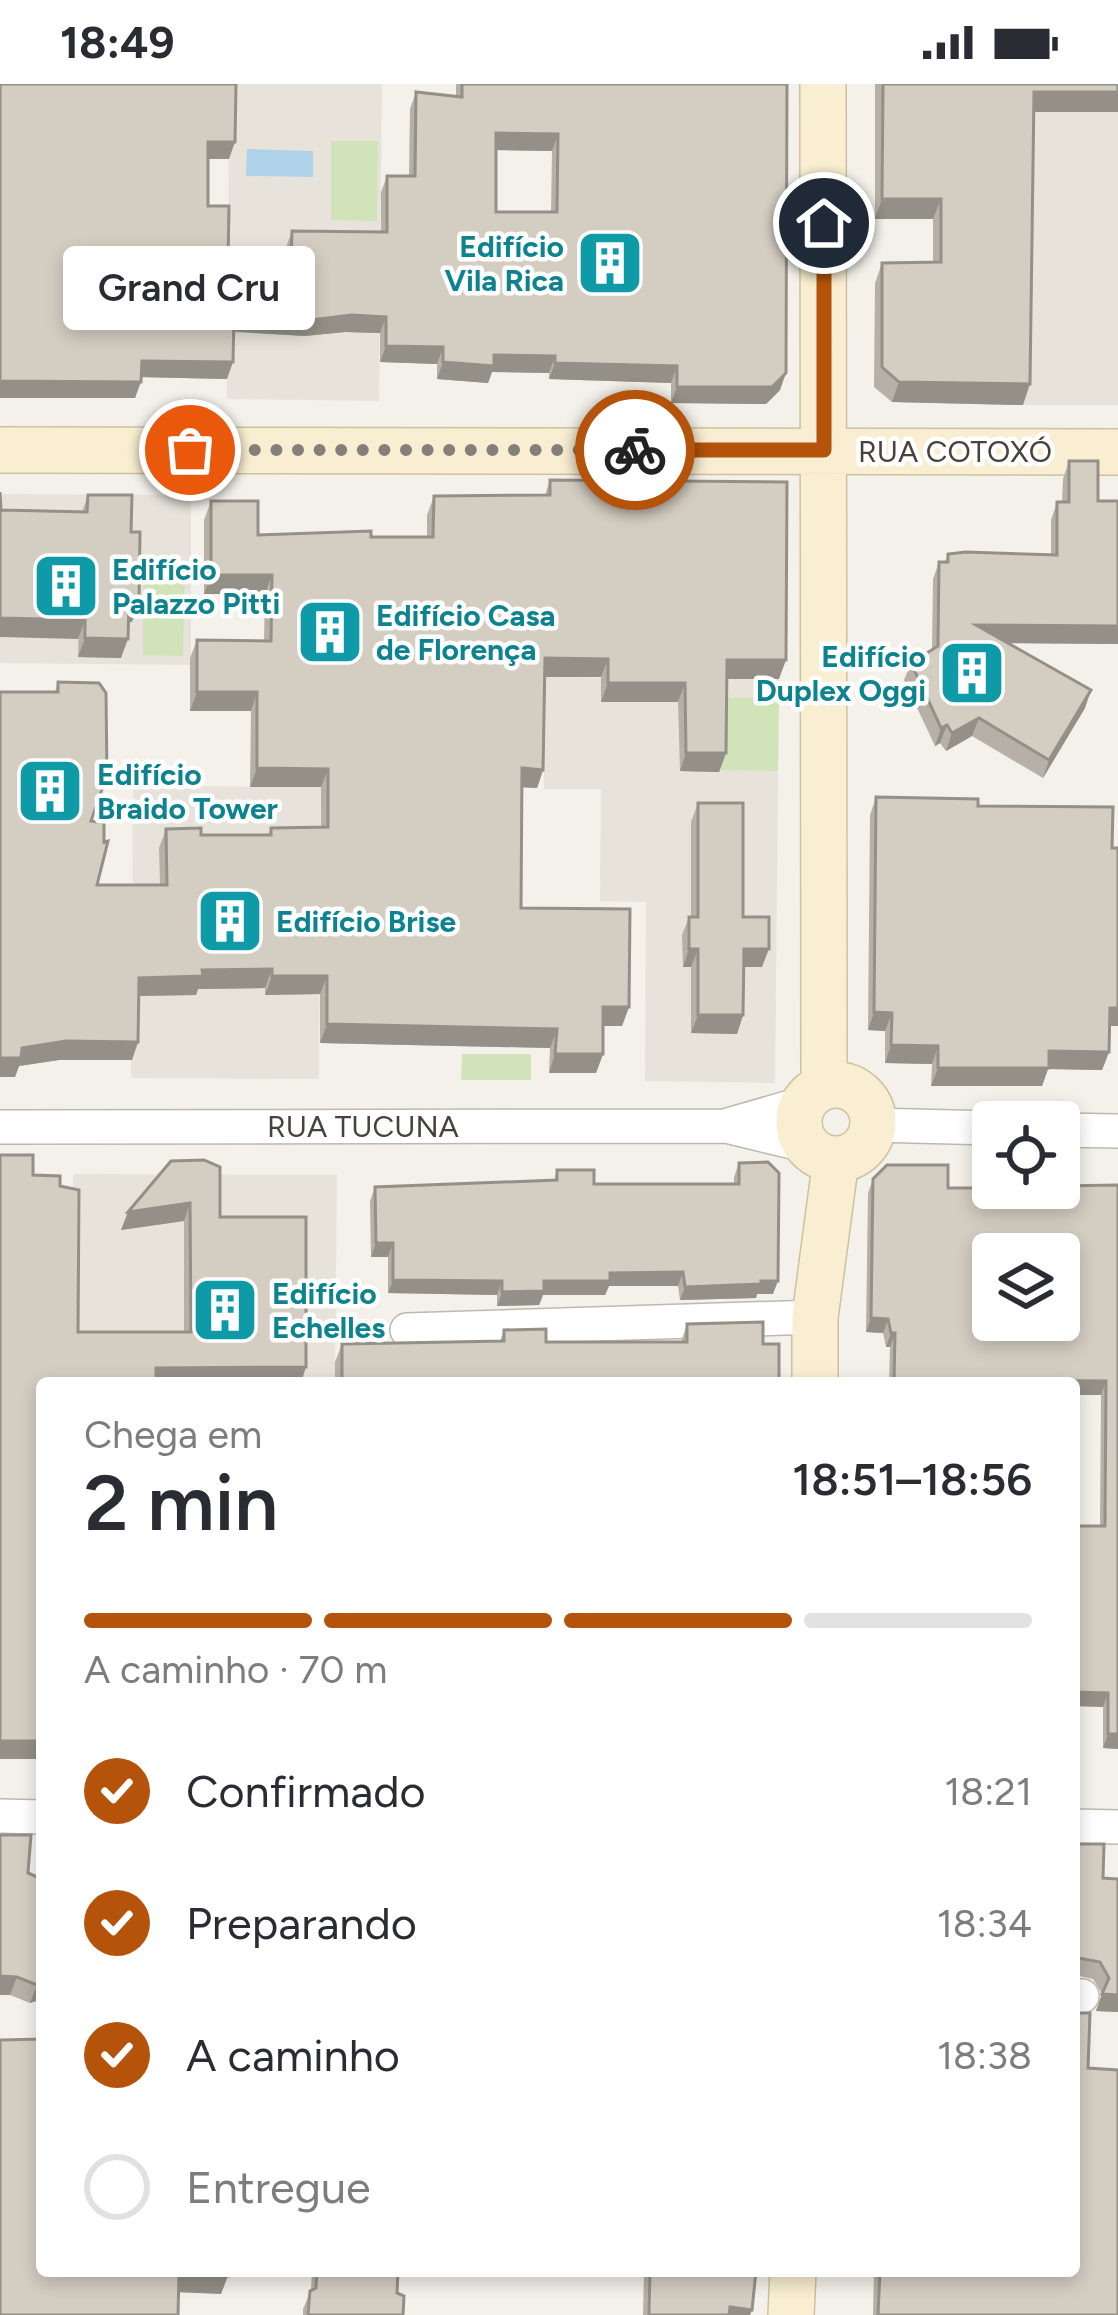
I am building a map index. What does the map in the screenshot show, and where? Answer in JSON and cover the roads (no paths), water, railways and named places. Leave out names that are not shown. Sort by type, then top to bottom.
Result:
[{"type":"street","points":[[815,1377],[823,84]]},
{"type":"street","name":"RUA COTOXÓ","points":[[0,450],[1118,452]]},
{"type":"street","points":[[836,1084],[859,1092],[867,1101],[873,1125],[864,1147],[818,1124],[836,1084]]},
{"type":"street","name":"RUA TUCUNA","points":[[0,1127],[818,1124]]},
{"type":"street","points":[[873,1125],[972,1127]]},
{"type":"street","points":[[1080,1130],[1118,1131]]},
{"type":"street","points":[[407,1330],[815,1317]]},
{"type":"street","points":[[0,1816],[36,1817]]},
{"type":"street","points":[[1080,1826],[1118,1826]]},
{"type":"street","points":[[791,2315],[793,2277]]},
{"type":"water","points":[[247,149],[313,151],[313,177],[246,176]]},
{"type":"place","name":"Edifício Vila Rica","points":[[610,263]]},
{"type":"place","name":"Grand Cru","points":[[190,450]]},
{"type":"place","name":"Edifício Palazzo Pitti","points":[[66,586]]},
{"type":"place","name":"Edifício Casa de Florença","points":[[330,632]]},
{"type":"place","name":"Edifício Duplex Oggi","points":[[972,673]]},
{"type":"place","name":"Edifício Braido Tower","points":[[50,791]]},
{"type":"place","name":"Edifício Brise","points":[[230,921]]},
{"type":"place","name":"Edifício Echelles","points":[[225,1310]]}]
